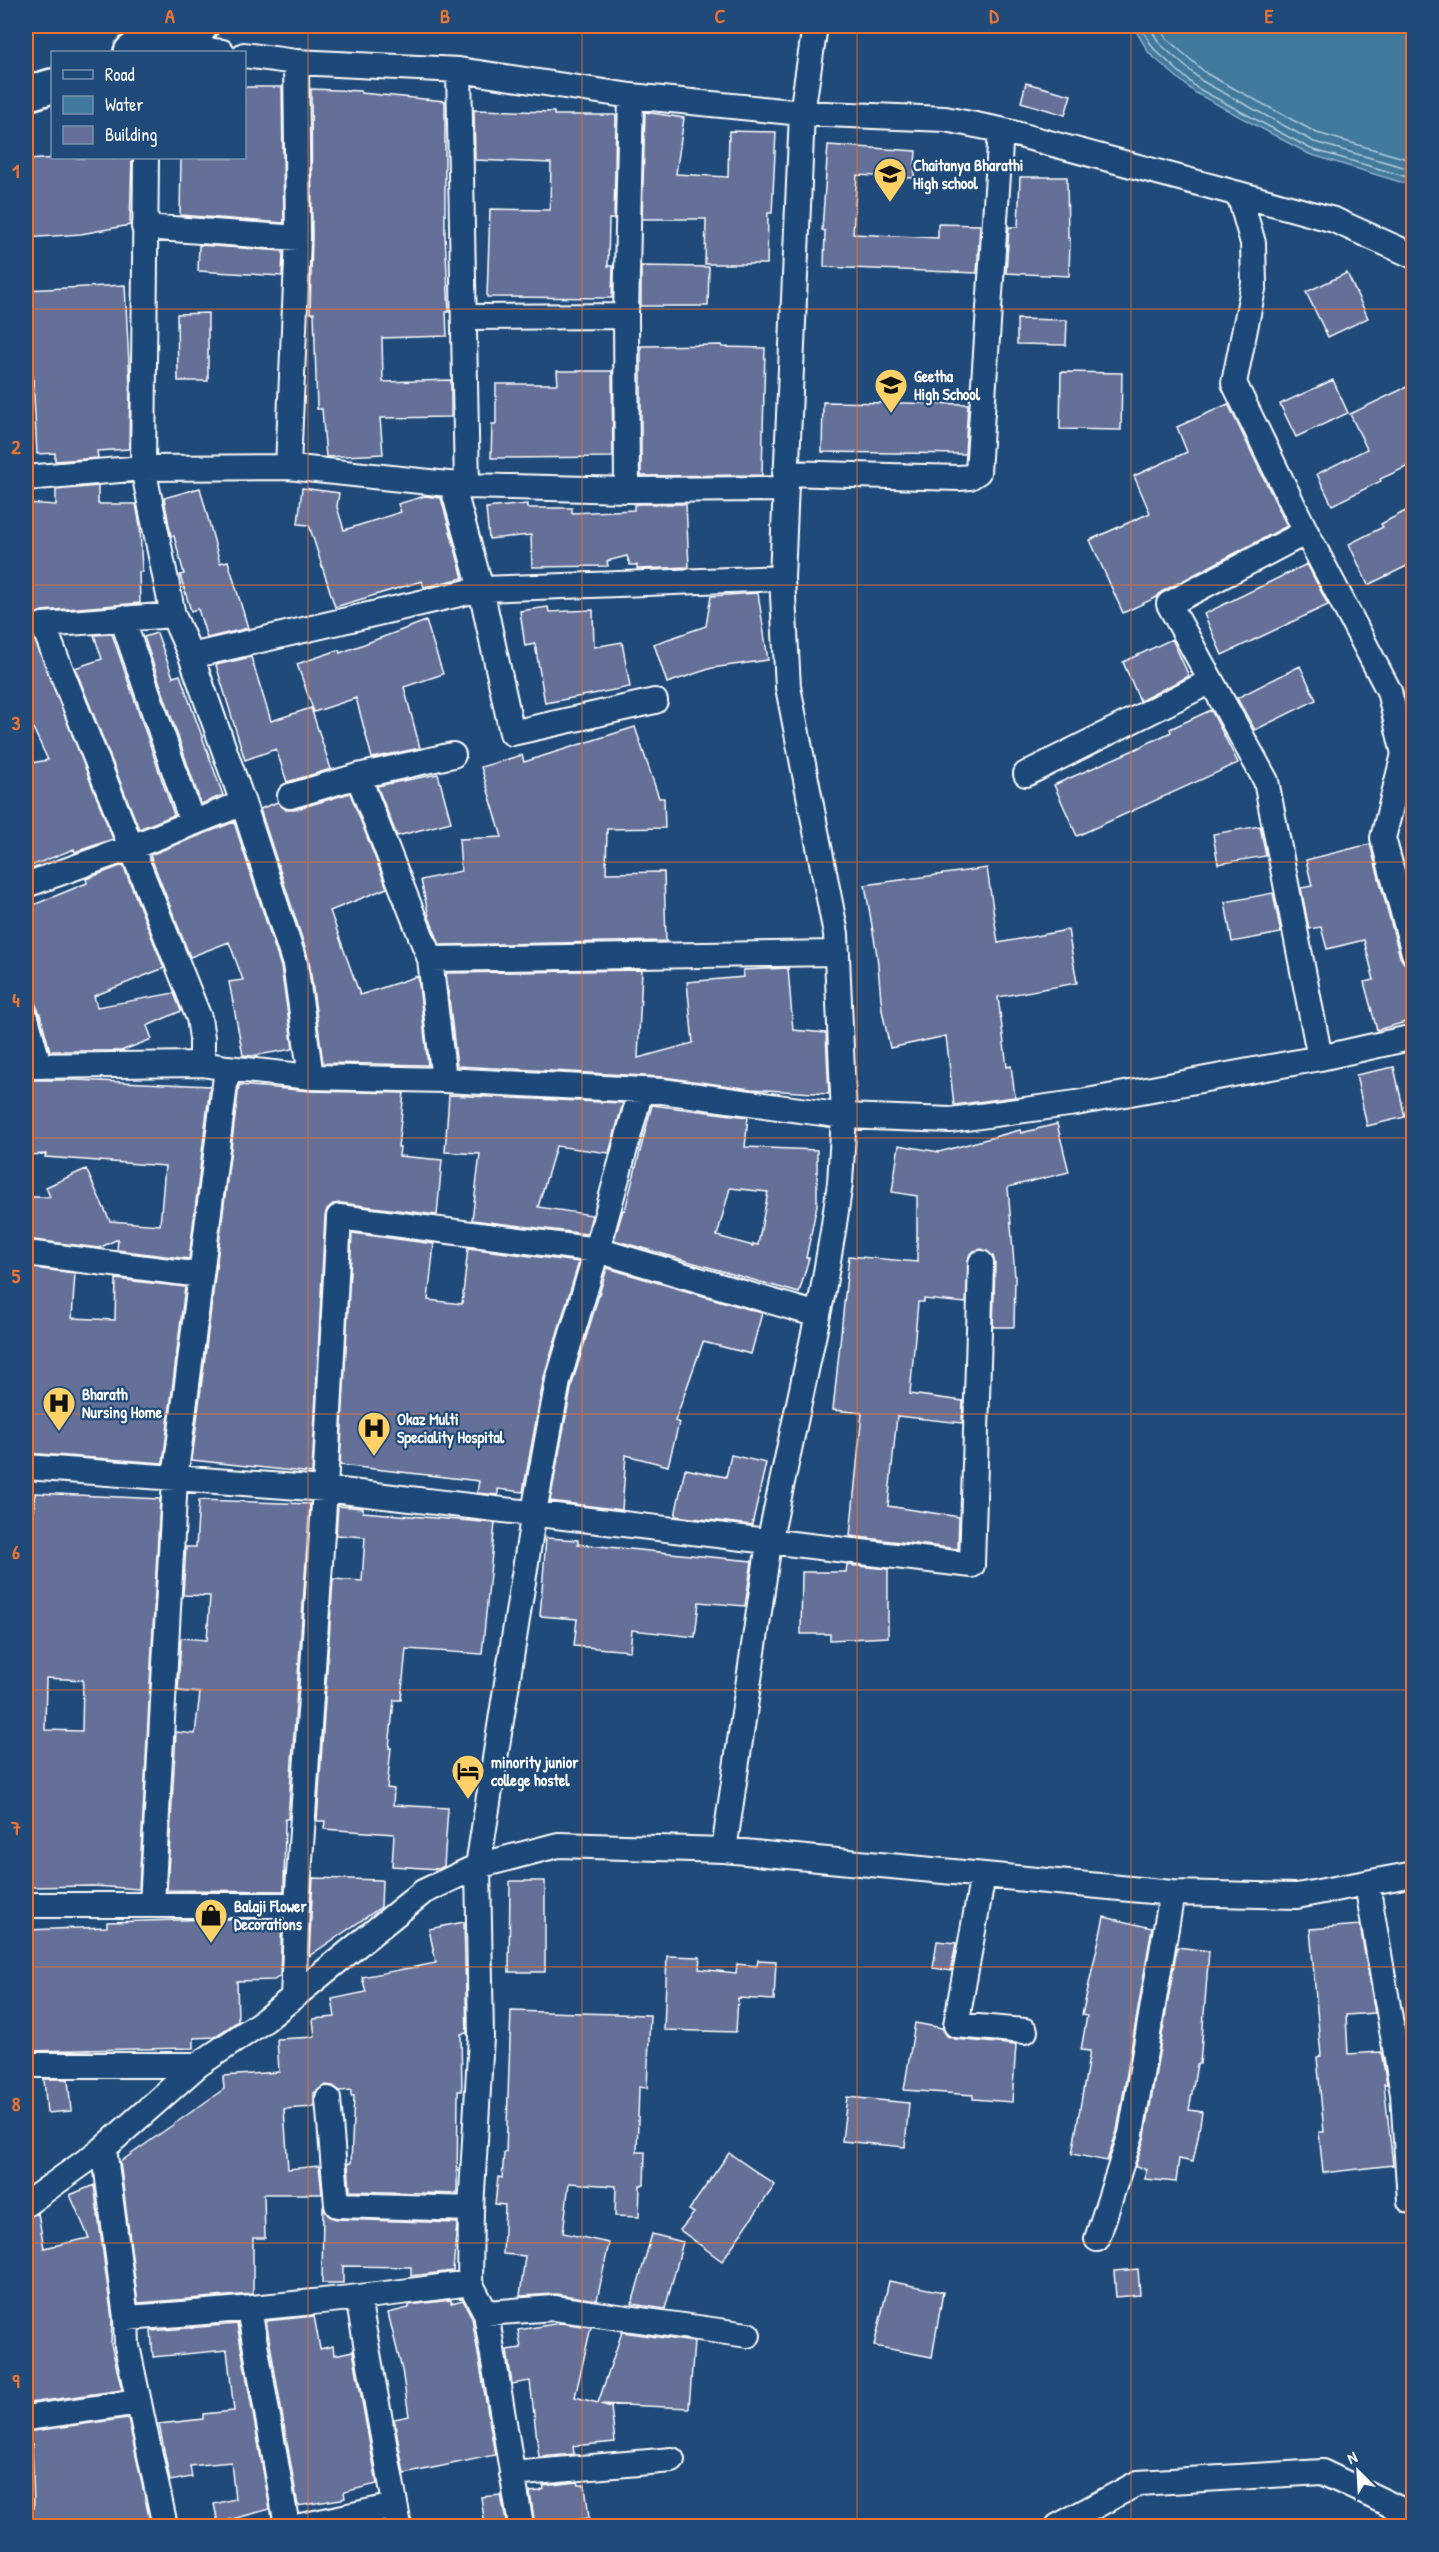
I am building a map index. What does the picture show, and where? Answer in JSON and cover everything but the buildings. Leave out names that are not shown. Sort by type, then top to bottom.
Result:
[{"type":"highway","points":[[135,51],[171,42],[201,26]]},
{"type":"highway","points":[[26,94],[51,86]]},
{"type":"highway","points":[[26,112],[51,106]]},
{"type":"street","points":[[724,1850],[769,1543],[818,1315],[840,1183],[844,1116],[837,952],[832,907],[788,687],[782,578],[802,113],[815,26]]},
{"type":"street","points":[[171,42],[217,51]]},
{"type":"street","points":[[246,55],[296,62],[459,70],[631,96],[802,113],[945,119],[1001,130],[1334,220],[1413,256]]},
{"type":"street","points":[[288,467],[298,238],[296,62]]},
{"type":"street","points":[[459,70],[464,317],[459,485],[512,733],[655,701]]},
{"type":"street","points":[[627,490],[626,316],[631,96]]},
{"type":"street","points":[[26,478],[143,468],[288,467],[459,485],[627,490],[785,481],[970,477],[978,472],[1001,130]]},
{"type":"street","points":[[146,159],[143,468],[173,615],[191,656],[243,803],[295,964],[311,1077]]},
{"type":"street","points":[[1239,194],[1253,243],[1254,284],[1234,383],[1306,532],[1389,691],[1404,754],[1383,838],[1413,953]]},
{"type":"street","points":[[144,227],[298,238]]},
{"type":"street","points":[[464,317],[626,316]]},
{"type":"street","points":[[1306,532],[1169,604],[1266,781],[1320,1058]]},
{"type":"street","points":[[191,656],[481,589],[782,578]]},
{"type":"street","points":[[173,615],[43,625],[199,1018],[202,1064]]},
{"type":"street","points":[[122,618],[192,822]]},
{"type":"street","points":[[1026,774],[1211,681]]},
{"type":"street","points":[[290,796],[358,776],[453,755]]},
{"type":"street","points":[[358,776],[429,959],[444,1080]]},
{"type":"street","points":[[26,885],[132,848],[243,803]]},
{"type":"street","points":[[429,959],[837,952]]},
{"type":"street","points":[[26,1018],[32,1065],[202,1064],[311,1077],[444,1080],[641,1090],[844,1116],[909,1120],[961,1118],[1076,1103],[1320,1058],[1413,1037]]},
{"type":"street","points":[[152,1905],[175,1479],[227,1068]]},
{"type":"street","points":[[521,2526],[486,2313],[470,2283],[471,2209],[481,2037],[478,1866],[534,1512],[558,1381],[641,1090]]},
{"type":"street","points":[[293,1997],[325,1489],[339,1217],[597,1250],[818,1315]]},
{"type":"street","points":[[26,1253],[201,1275]]},
{"type":"street","points":[[26,1467],[325,1489],[534,1512],[769,1543],[972,1565],[981,1263]]},
{"type":"street","points":[[26,2204],[104,2148],[198,2065],[265,2020],[423,1892],[478,1866],[558,1845],[724,1850],[1172,1893],[1297,1896],[1413,1874]]},
{"type":"street","points":[[984,1875],[956,2025],[1025,2031]]},
{"type":"street","points":[[1367,1884],[1408,2094],[1410,2201]]},
{"type":"street","points":[[1097,2239],[1131,2134],[1172,1893]]},
{"type":"street","points":[[26,1905],[297,1905]]},
{"type":"street","points":[[26,2065],[198,2065]]},
{"type":"street","points":[[328,2099],[337,2205],[471,2209]]},
{"type":"street","points":[[104,2148],[126,2318],[127,2346],[165,2526]]},
{"type":"street","points":[[126,2318],[358,2298],[470,2283]]},
{"type":"street","points":[[301,2526],[397,2516],[358,2298]]},
{"type":"street","points":[[486,2313],[554,2308],[748,2335]]},
{"type":"street","points":[[249,2309],[287,2526]]},
{"type":"street","points":[[26,2418],[139,2402]]},
{"type":"street","points":[[512,2474],[672,2460]]},
{"type":"street","points":[[1058,2526],[1138,2483],[1322,2472],[1413,2516]]},
{"type":"water","points":[[1133,26],[1413,26],[1413,186],[1309,154],[1194,92],[1149,53]]},
{"type":"place","name":"Chaitanya Bharathi High school","points":[[890,203]]},
{"type":"place","name":"Geetha High School","points":[[891,414]]},
{"type":"place","name":"Bharath Nursing Home","points":[[59,1432]]},
{"type":"place","name":"Okaz Multi Speciality Hospital","points":[[374,1457]]},
{"type":"place","name":"minority junior college hostel","points":[[468,1800]]},
{"type":"place","name":"Balaji Flower Decorations","points":[[211,1944]]}]
